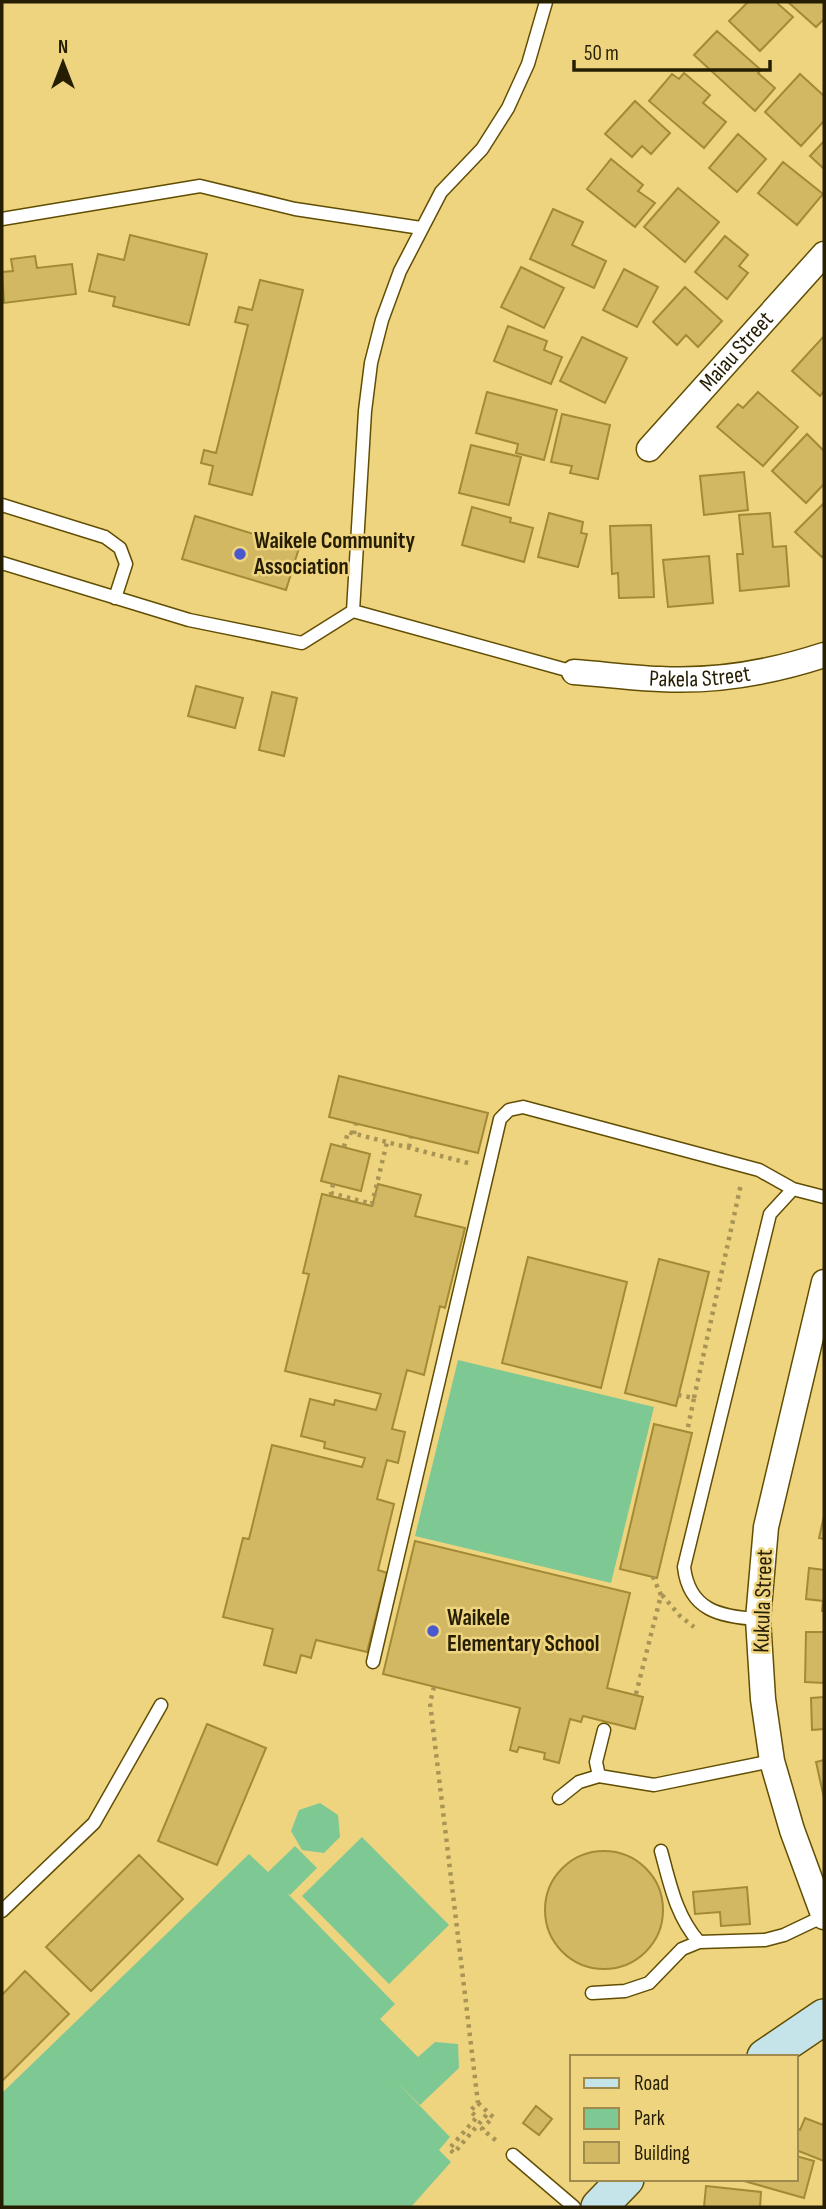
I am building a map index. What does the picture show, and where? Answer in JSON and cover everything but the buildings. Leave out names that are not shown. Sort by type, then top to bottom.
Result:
[{"type":"street","name":"Maiau Street","points":[[649,449],[821,263]]},
{"type":"street","name":"Pakela Street","points":[[574,672],[662,679],[718,678],[792,666],[824,655]]},
{"type":"street","name":"Kukula Street","points":[[824,1282],[766,1527],[758,1619],[763,1699],[772,1761],[792,1830],[824,1916]]},
{"type":"street","points":[[768,2055],[824,2017]]},
{"type":"street","points":[[598,2207],[624,2181]]},
{"type":"lane","points":[[353,611],[365,411],[371,363],[382,320],[400,271],[441,192],[482,149],[508,108],[528,64],[546,2]]},
{"type":"lane","points":[[2,219],[200,186],[295,208],[421,228]]},
{"type":"lane","points":[[2,505],[105,537],[120,548],[126,564],[116,598]]},
{"type":"lane","points":[[2,563],[188,620],[302,643],[353,611],[574,672]]},
{"type":"lane","points":[[373,1662],[500,1119],[509,1110],[523,1107],[759,1170],[793,1189],[824,1197]]},
{"type":"lane","points":[[758,1619],[739,1618],[712,1611],[702,1605],[692,1595],[686,1583],[684,1567],[770,1214],[793,1189]]},
{"type":"lane","points":[[2,1911],[94,1823],[160,1705]]},
{"type":"lane","points":[[598,1776],[596,1762],[604,1730]]},
{"type":"lane","points":[[559,1798],[579,1782],[598,1776],[654,1786],[772,1761]]},
{"type":"lane","points":[[661,1851],[674,1901],[686,1927],[699,1941]]},
{"type":"lane","points":[[592,1993],[625,1991],[649,1983],[682,1949],[699,1941],[765,1940],[784,1936],[824,1916]]},
{"type":"lane","points":[[513,2155],[574,2207]]},
{"type":"path","points":[[354,1133],[356,1124]]},
{"type":"path","points":[[344,1147],[348,1132],[354,1133],[472,1164],[469,1176]]},
{"type":"path","points":[[408,1147],[411,1137]]},
{"type":"path","points":[[333,1184],[331,1193],[372,1204],[387,1142]]},
{"type":"path","points":[[687,1432],[741,1183],[730,1180]]},
{"type":"path","points":[[678,1395],[694,1398]]},
{"type":"path","points":[[653,1577],[661,1595],[694,1627]]},
{"type":"path","points":[[636,1694],[661,1595]]},
{"type":"path","points":[[434,1687],[430,1703],[478,2103],[493,2117],[482,2129],[513,2155]]},
{"type":"path","points":[[478,2103],[470,2111],[477,2117],[449,2149],[454,2153],[488,2113]]},
{"type":"green space","points":[[458,1360],[654,1407],[611,1583],[415,1536]]},
{"type":"green space","points":[[320,1803],[338,1815],[340,1837],[324,1853],[302,1850],[291,1831],[299,1810]]},
{"type":"green space","points":[[362,1837],[449,1925],[389,1984],[302,1896]]},
{"type":"green space","points":[[295,1846],[317,1868],[290,1895],[287,1893],[395,2004],[380,2019],[418,2057],[435,2042],[458,2044],[459,2068],[420,2105],[394,2079],[450,2137],[439,2150],[451,2162],[411,2207],[2,2207],[2,2093],[249,1854],[268,1872]]},
{"type":"place","name":"Waikele Community Association","points":[[240,554]]},
{"type":"place","name":"Waikele Elementary School","points":[[433,1631]]}]
